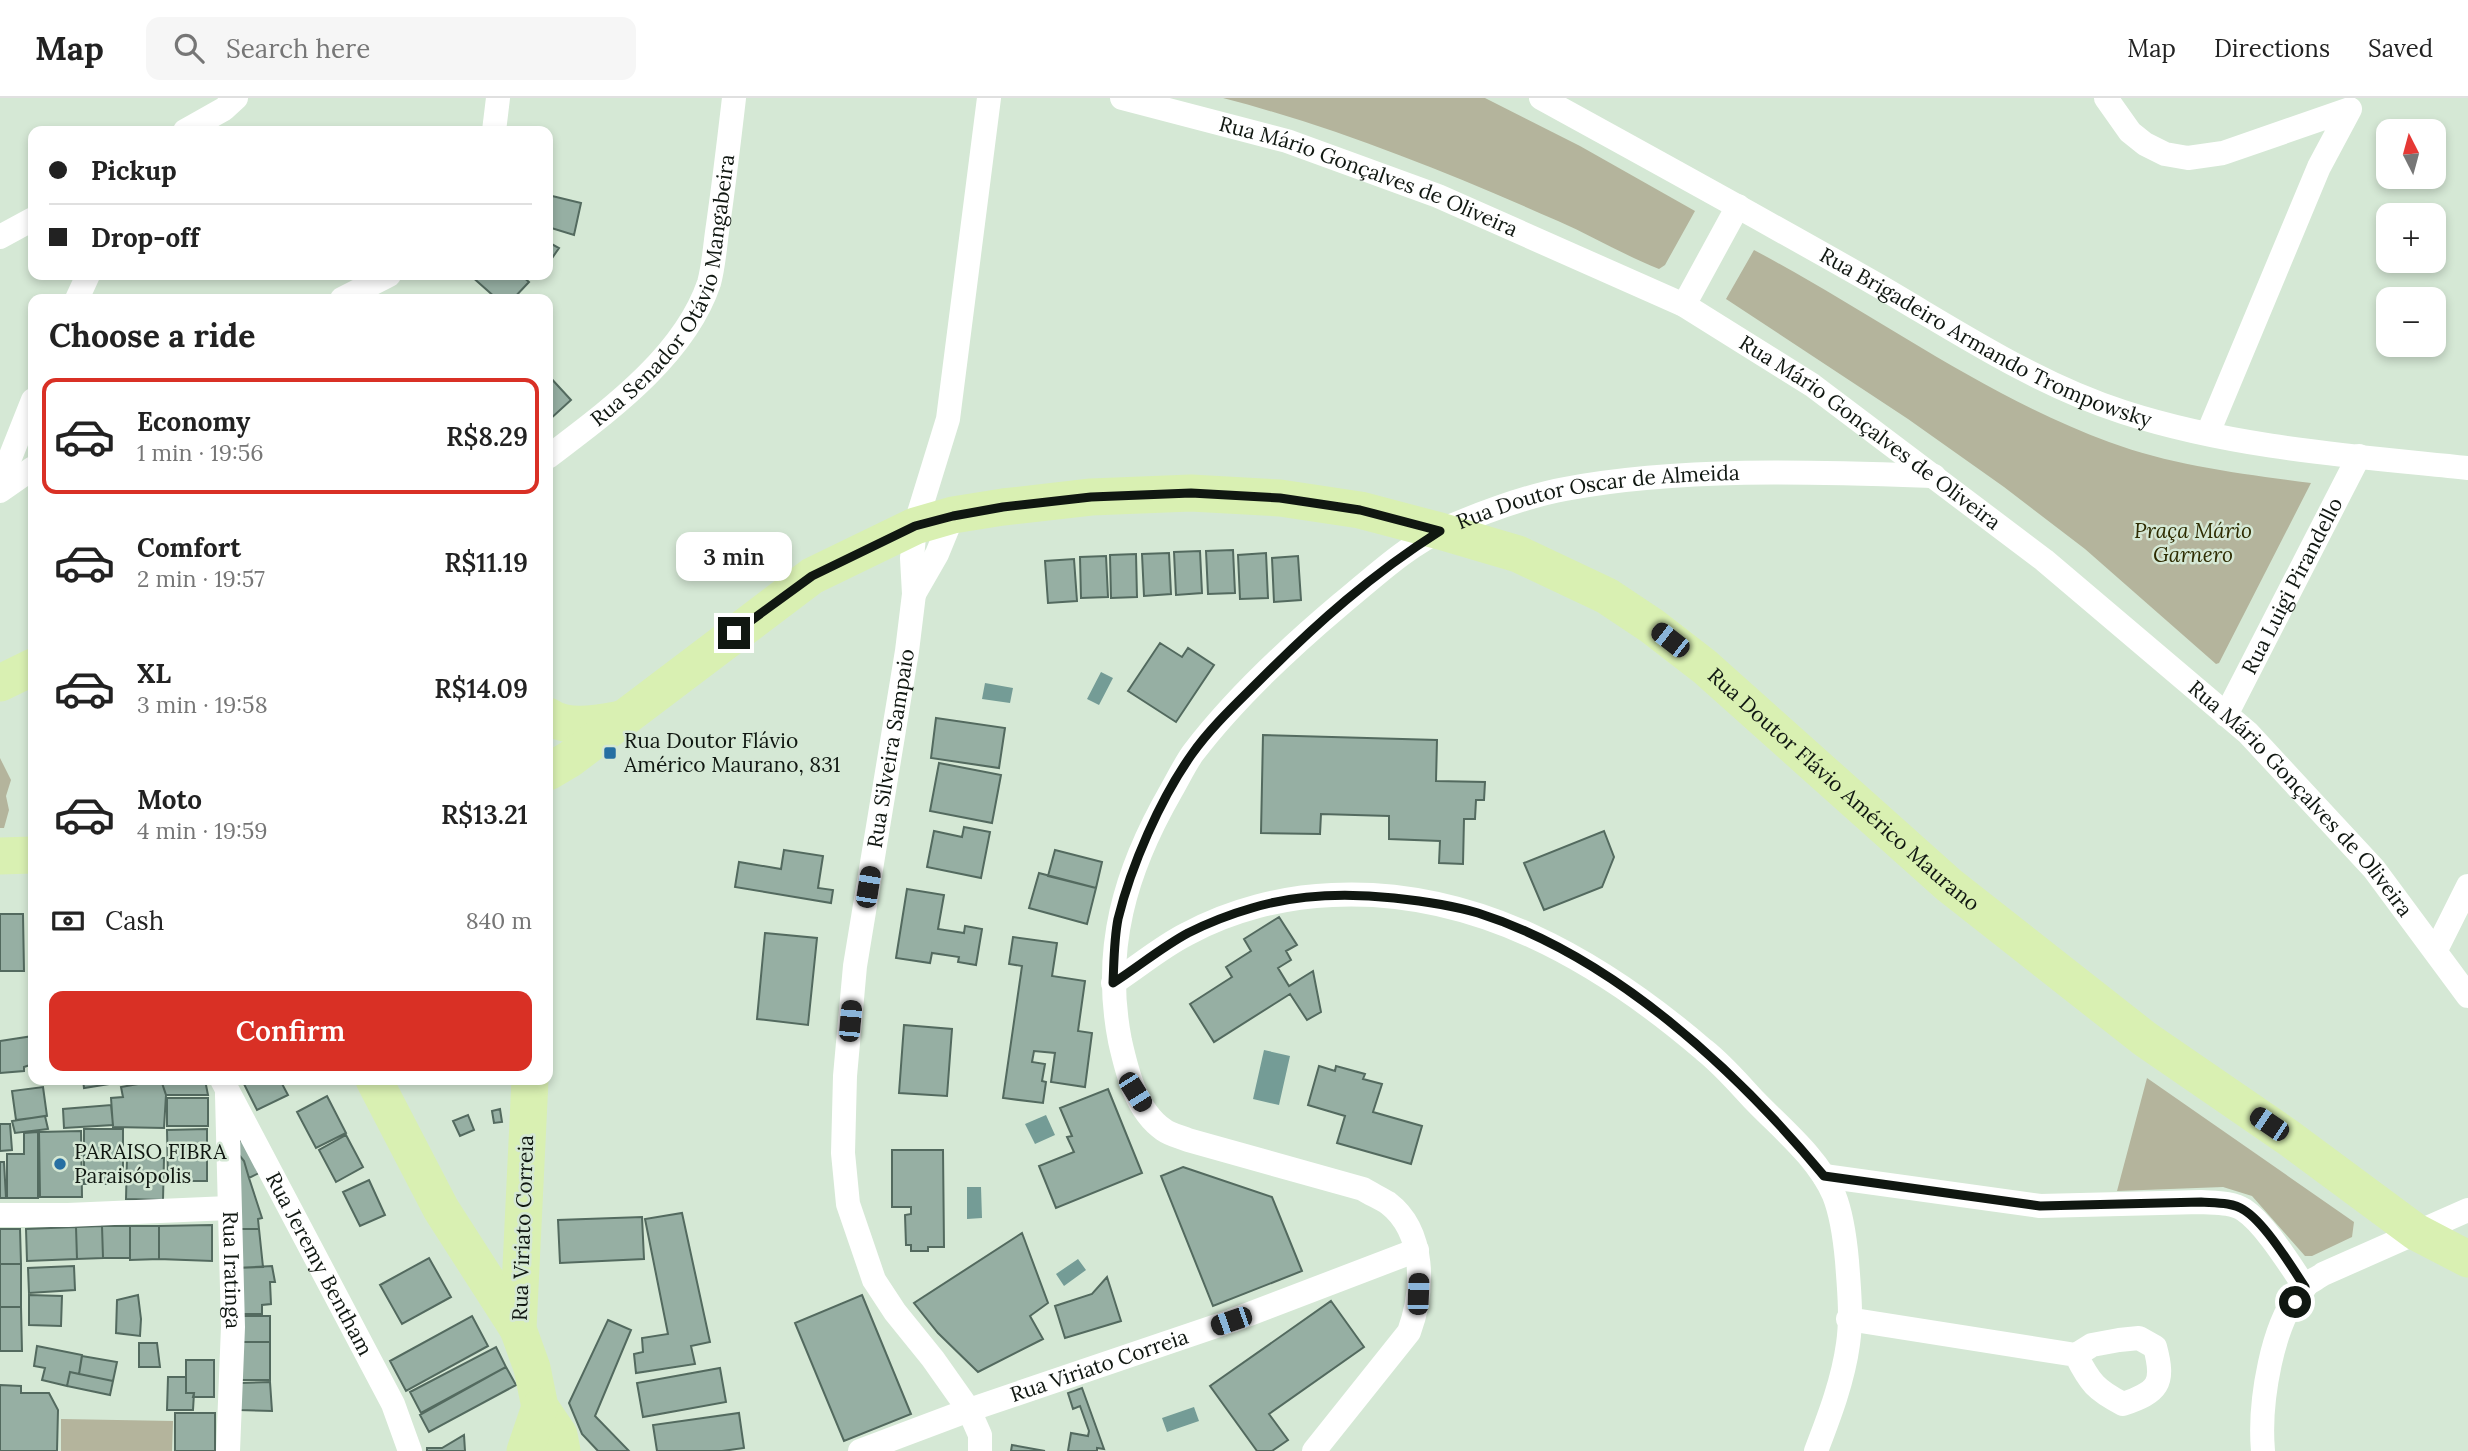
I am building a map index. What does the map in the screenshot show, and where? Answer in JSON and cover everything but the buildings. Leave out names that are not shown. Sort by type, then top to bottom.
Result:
[{"type":"main road","name":"Rua Doutor Flávio Américo Maurano","points":[[553,769],[570,759],[812,576],[915,526],[1003,507],[1091,497],[1191,493],[1280,498],[1360,510],[1518,554],[1607,596],[1652,626],[1706,667],[1959,893],[2145,1040],[2289,1138],[2416,1233],[2468,1259]]},
{"type":"main road","points":[[0,683],[28,669]]},
{"type":"main road","name":"Rua Doutor Flávio Américo Maurano","points":[[553,718],[578,724],[622,718]]},
{"type":"main road","points":[[0,856],[28,855]]},
{"type":"main road","points":[[377,1085],[440,1209],[518,1329]]},
{"type":"main road","name":"Rua Viriato Correia","points":[[530,1085],[518,1329],[540,1407],[559,1435],[562,1451]]},
{"type":"main road","points":[[525,1451],[540,1407]]},
{"type":"street","points":[[194,126],[224,109],[236,98]]},
{"type":"street","points":[[495,126],[498,98]]},
{"type":"street","name":"Rua Senador Otávio Mangabeira","points":[[553,453],[613,406],[658,362],[682,336],[697,310],[709,281],[734,98]]},
{"type":"street","name":"Rua Silveira Sampaio","points":[[980,1451],[980,1435],[970,1410],[895,1312],[874,1280],[848,1204],[843,1153],[845,1076],[855,965],[907,651],[914,594],[912,558],[915,526],[948,419],[989,98]]},
{"type":"street","name":"Rua Mário Gonçalves de Oliveira","points":[[1122,98],[1287,141],[1437,196],[1684,305],[1812,385],[2044,560],[2248,733],[2374,869],[2468,996]]},
{"type":"street","name":"Rua Brigadeiro Armando Trompowsky","points":[[1541,98],[2070,393],[2124,412],[2269,446],[2468,468]]},
{"type":"street","points":[[2106,98],[2130,132],[2145,144],[2165,154],[2188,158],[2223,153],[2355,104]]},
{"type":"street","points":[[2208,433],[2319,167],[2355,104]]},
{"type":"street","points":[[1684,305],[1738,206]]},
{"type":"street","points":[[0,237],[28,222]]},
{"type":"street","points":[[352,294],[379,280]]},
{"type":"street","points":[[0,483],[28,413]]},
{"type":"street","name":"Rua Luigi Pirandello","points":[[2226,715],[2359,456]]},
{"type":"street","points":[[0,491],[28,471]]},
{"type":"street","name":"Rua Doutor Oscar de Almeida","points":[[1314,1451],[1409,1332],[1418,1309],[1417,1250],[1406,1222],[1388,1203],[1363,1189],[1188,1140],[1164,1130],[1148,1114],[1132,1083],[1119,1035],[1113,983],[1118,921],[1132,874],[1155,819],[1192,755],[1233,707],[1313,628],[1395,559],[1440,531],[1482,514],[1562,490],[1637,479],[1828,472],[1934,476]]},
{"type":"street","name":"Rua Silveira Sampaio","points":[[914,594],[937,554],[953,516]]},
{"type":"street","points":[[2436,950],[2468,886]]},
{"type":"street","points":[[1113,983],[1187,933],[1254,907],[1295,899],[1363,895],[1416,901],[1478,913],[1595,968],[1706,1051],[1798,1144],[1824,1176],[1835,1198],[1845,1241],[1849,1289],[1848,1344],[1836,1395],[1816,1451]]},
{"type":"street","name":"Rua Iratinga","points":[[225,1085],[233,1327],[228,1451]]},
{"type":"street","name":"Rua Jeremy Bentham","points":[[225,1085],[393,1404],[410,1451]]},
{"type":"street","points":[[1824,1176],[2040,1206],[2201,1202],[2227,1204],[2244,1210],[2260,1227],[2305,1287]]},
{"type":"street","points":[[0,1215],[229,1208]]},
{"type":"street","points":[[2263,1451],[2261,1431],[2265,1387],[2271,1361],[2286,1317],[2305,1287],[2323,1274],[2468,1210]]},
{"type":"street","name":"Rua Viriato Correia","points":[[860,1451],[895,1445],[970,1410],[1231,1321],[1417,1250]]},
{"type":"street","points":[[1849,1319],[2076,1355]]},
{"type":"green space","points":[[1223,98],[1485,98],[1580,146],[1695,211],[1665,265],[1659,269],[1558,221],[1435,169],[1351,137]]},
{"type":"green space","name":"Praça Mário Garnero","points":[[1754,250],[1972,377],[2062,423],[2109,442],[2158,457],[2209,468],[2311,483],[2219,663],[2216,664],[2085,549],[2004,487],[1908,419],[1726,299]]},
{"type":"green space","points":[[0,758],[11,780],[6,796],[9,810],[4,828],[0,828]]},
{"type":"green space","points":[[2147,1078],[2354,1222],[2352,1237],[2312,1256],[2305,1256],[2252,1196],[2223,1187],[2117,1191]]},
{"type":"green space","points":[[61,1419],[173,1421],[172,1451],[61,1451]]},
{"type":"water","points":[[1101,672],[1113,678],[1099,705],[1087,699]]},
{"type":"water","points":[[985,683],[1013,688],[1010,703],[982,699]]},
{"type":"water","points":[[1264,1050],[1290,1056],[1279,1105],[1253,1099]]},
{"type":"water","points":[[1046,1115],[1055,1135],[1035,1144],[1025,1124]]},
{"type":"water","points":[[967,1187],[981,1187],[982,1218],[967,1219]]},
{"type":"water","points":[[1078,1259],[1086,1270],[1064,1286],[1056,1274]]},
{"type":"water","points":[[1194,1407],[1199,1421],[1167,1432],[1162,1418]]},
{"type":"place","name":"Rua Doutor Flávio Américo Maurano, 831","points":[[610,753]]},
{"type":"place","name":"PARAISO FIBRA Paraisópolis","points":[[60,1164]]},
{"type":"route","points":[[734,633],[812,576],[915,526],[1003,507],[1091,497],[1191,493],[1280,498],[1360,510],[1440,531],[1395,559],[1313,628],[1233,707],[1192,755],[1155,819],[1132,874],[1118,921],[1113,983],[1187,933],[1254,907],[1295,899],[1363,895],[1404,899],[1478,913],[1595,968],[1646,1004],[1706,1051],[1798,1144],[1824,1176],[2040,1206],[2201,1202],[2227,1204],[2244,1210],[2283,1255],[2305,1287],[2295,1302]]}]
